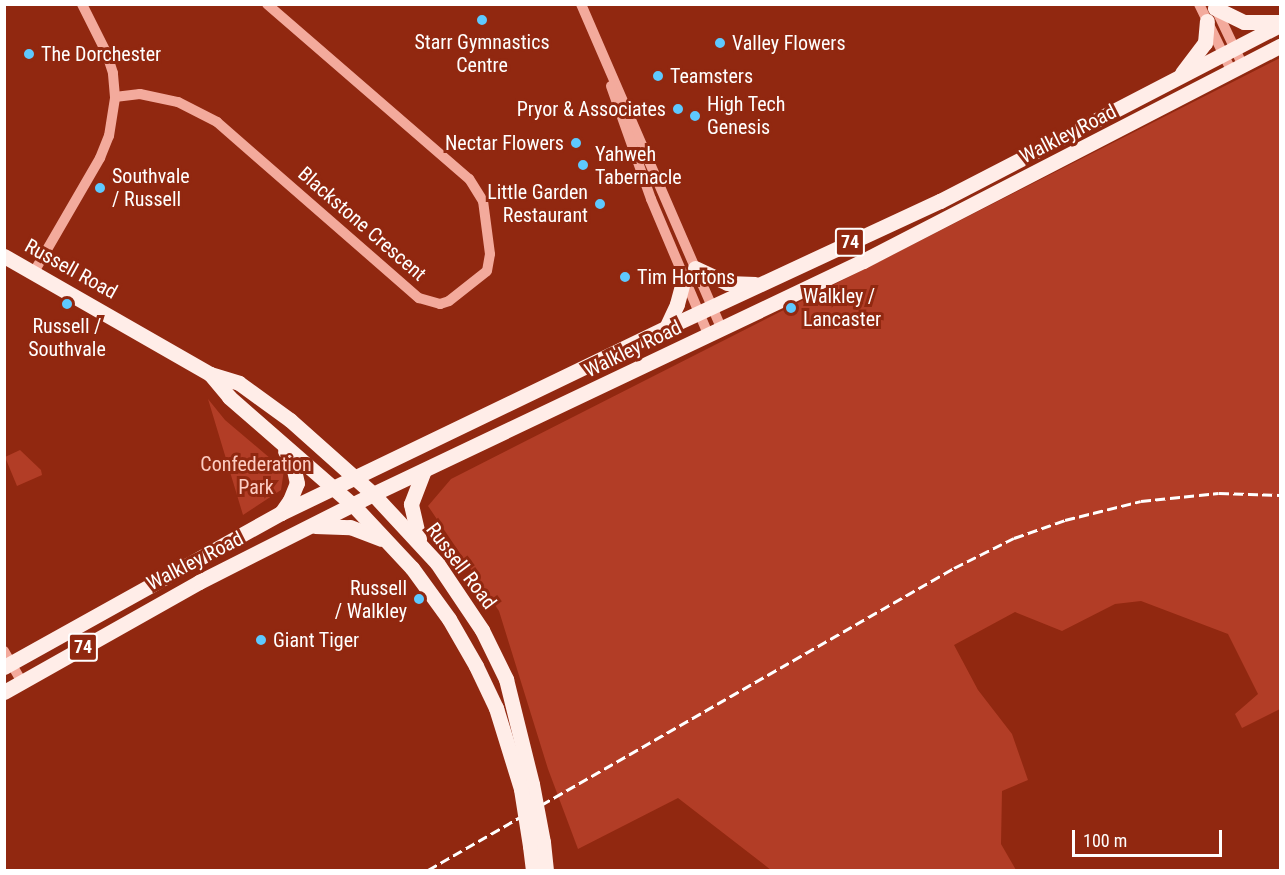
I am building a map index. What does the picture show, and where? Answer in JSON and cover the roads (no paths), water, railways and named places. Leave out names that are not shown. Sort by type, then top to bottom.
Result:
[{"type":"main road","points":[[1177,79],[1205,43],[1212,11],[1244,22],[1281,24]]},
{"type":"main road","name":"Walkley Road","points":[[7,660],[281,513],[1005,168],[1281,24]]},
{"type":"main road","name":"Walkley Road","points":[[4,692],[199,582],[373,494],[715,333],[1015,185],[1281,46]]},
{"type":"main road","name":"Russell Road","points":[[4,256],[210,374],[239,383],[290,420],[357,478],[419,542],[453,584],[492,648],[515,710],[537,844],[546,870]]},
{"type":"main road","points":[[666,328],[690,273],[727,283],[761,283]]},
{"type":"main road","name":"Russell Road","points":[[210,374],[229,397],[353,505],[388,541],[428,588],[476,666],[499,716],[526,787]]},
{"type":"main road","points":[[278,441],[292,462],[297,483],[290,500],[281,513]]},
{"type":"main road","points":[[419,542],[411,504],[423,472]]},
{"type":"main road","points":[[312,525],[350,527],[388,541]]},
{"type":"main road","name":"Russell Road","points":[[533,870],[537,844]]},
{"type":"street","points":[[34,272],[100,158],[109,136],[115,97],[107,54],[82,4]]},
{"type":"street","name":"Blackstone Crescent","points":[[115,97],[140,94],[178,102],[217,122],[419,298],[440,304],[449,301],[487,271],[490,254],[483,201],[469,179],[267,4]]},
{"type":"street","points":[[582,4],[715,333]]},
{"type":"street","points":[[1199,4],[1212,11],[1237,69]]},
{"type":"street","points":[[7,660],[22,682]]},
{"type":"railway","points":[[428,870],[954,568],[1014,538],[1065,520],[1141,501],[1219,493],[1280,495]]},
{"type":"place","name":"Starr Gymnastics Centre","points":[[482,20]]},
{"type":"place","name":"Valley Flowers","points":[[720,43]]},
{"type":"place","name":"The Dorchester","points":[[29,54]]},
{"type":"place","name":"Teamsters","points":[[658,76]]},
{"type":"place","name":"Pryor & Associates","points":[[678,109]]},
{"type":"place","name":"High Tech Genesis","points":[[695,116]]},
{"type":"place","name":"Nectar Flowers","points":[[576,143]]},
{"type":"place","name":"Yahweh Tabernacle","points":[[583,165]]},
{"type":"place","name":"Southvale / Russell","points":[[100,188]]},
{"type":"place","name":"Little Garden Restaurant","points":[[600,204]]},
{"type":"place","name":"Tim Hortons","points":[[625,277]]},
{"type":"place","name":"Russell / Southvale","points":[[67,304]]},
{"type":"place","name":"Walkley / Lancaster","points":[[791,308]]},
{"type":"place","name":"Russell / Walkley","points":[[419,599]]},
{"type":"place","name":"Giant Tiger","points":[[261,640]]},
{"type":"park label","name":"Confederation Park","points":[[256,476]]}]
